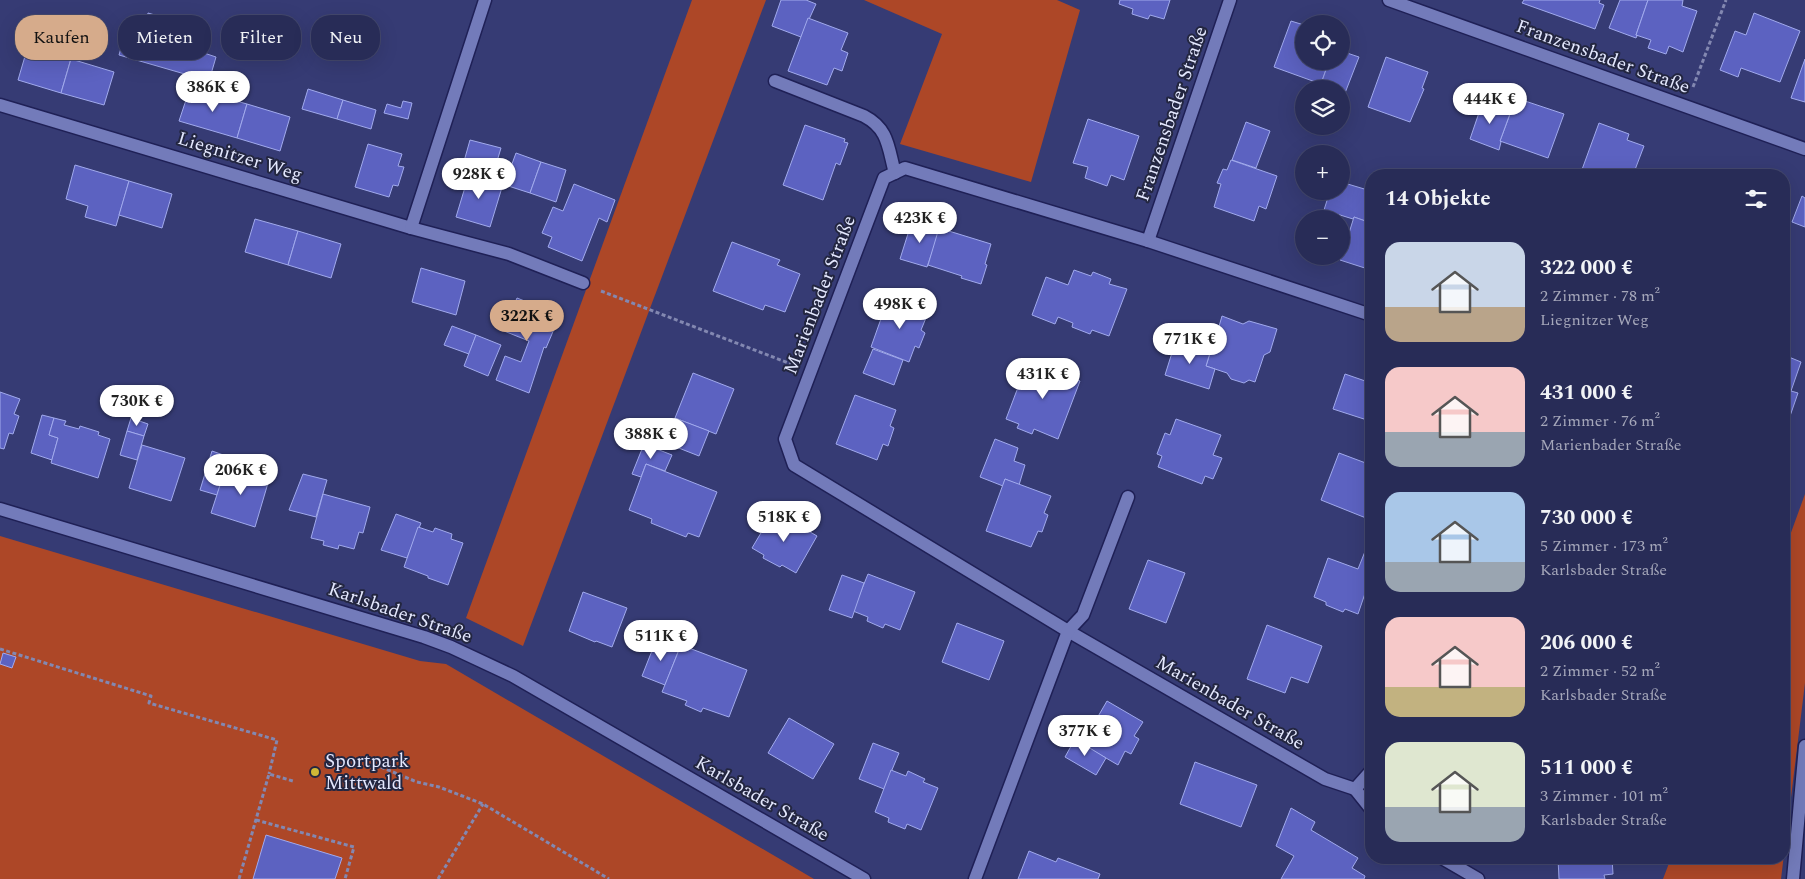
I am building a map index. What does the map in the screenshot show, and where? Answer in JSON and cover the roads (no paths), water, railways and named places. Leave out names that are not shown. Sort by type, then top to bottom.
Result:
[{"type":"street","points":[[411,228],[484,0]]},
{"type":"street","name":"Franzensbader Straße","points":[[1148,241],[1230,0]]},
{"type":"street","name":"Franzensbader Straße","points":[[1389,0],[1805,148]]},
{"type":"street","points":[[775,81],[876,122],[885,136],[895,173],[905,168],[1148,241],[1365,313]]},
{"type":"street","name":"Liegnitzer Weg","points":[[0,105],[411,228],[509,254],[583,284]]},
{"type":"street","name":"Marienbader Straße","points":[[895,173],[884,178],[785,439],[794,465],[1068,631],[1325,779],[1355,789]]},
{"type":"street","points":[[975,879],[1068,631],[1082,615],[1128,498]]},
{"type":"street","name":"Karlsbader Straße","points":[[0,509],[415,634],[451,647],[513,676],[864,879]]},
{"type":"street","points":[[1793,879],[1805,746]]},
{"type":"street","points":[[1365,778],[1355,789],[1365,802]]},
{"type":"street","points":[[1452,864],[1478,879]]},
{"type":"place","name":"Sportpark Mittwald","points":[[315,772]]}]
